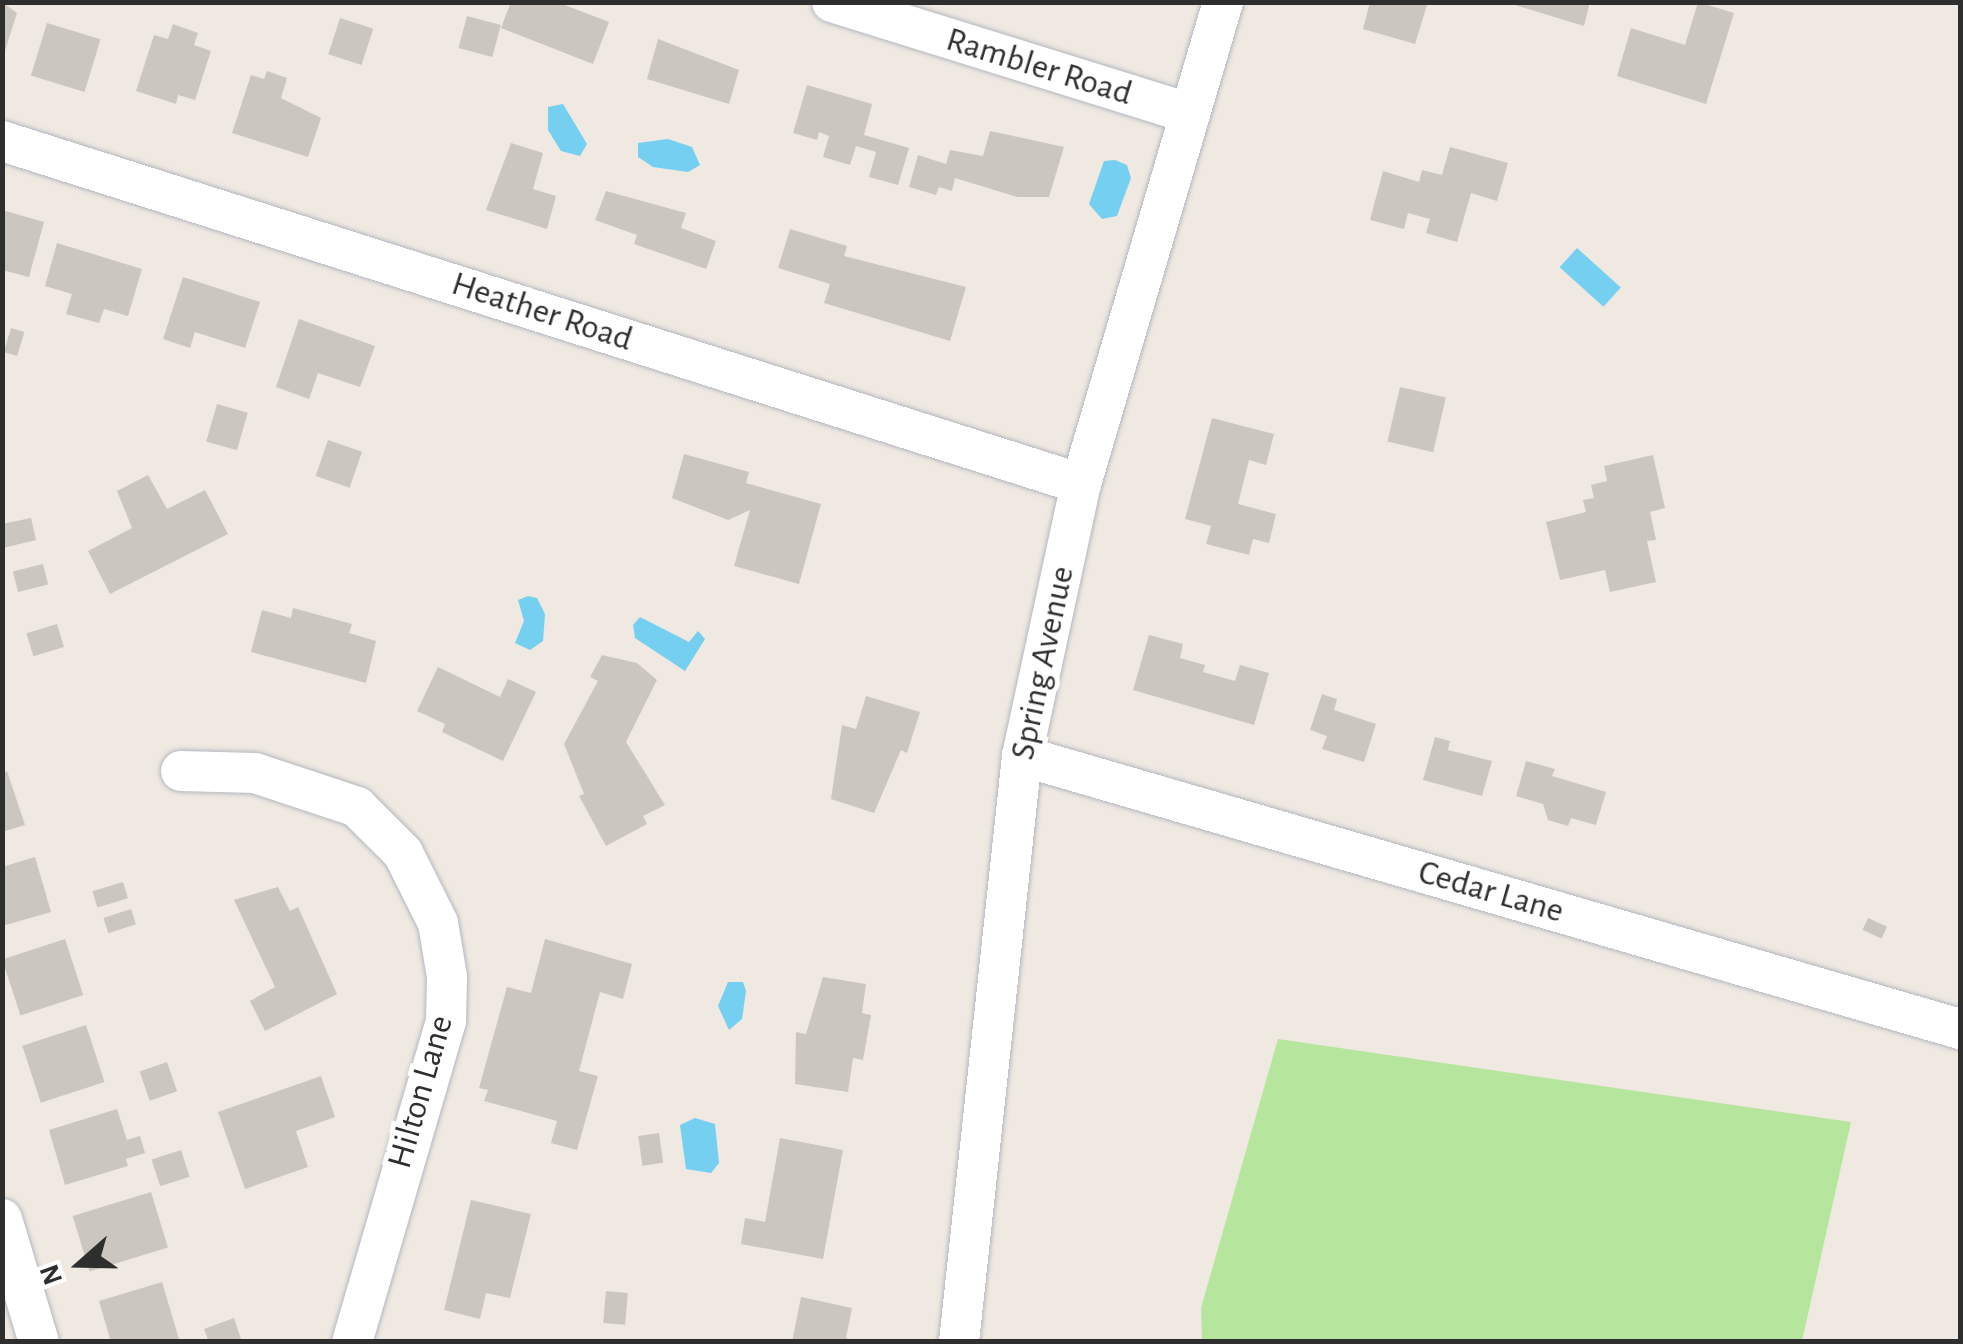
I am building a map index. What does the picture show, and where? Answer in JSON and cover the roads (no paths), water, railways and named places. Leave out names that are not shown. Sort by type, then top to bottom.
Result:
[{"type":"street","name":"Rambler Road","points":[[832,2],[1188,113]]},
{"type":"street","name":"Spring Avenue","points":[[959,1342],[1022,756],[1080,484],[1222,2]]},
{"type":"street","name":"Heather Road","points":[[2,142],[1080,484]]},
{"type":"street","name":"Cedar Lane","points":[[1022,756],[1960,1029]]},
{"type":"street","name":"Hilton Lane","points":[[181,772],[255,773],[357,807],[404,854],[438,923],[446,1022],[352,1342]]},
{"type":"street","points":[[2,1219],[40,1342]]},
{"type":"water","points":[[563,104],[587,144],[580,156],[561,151],[548,130],[548,107]]},
{"type":"water","points":[[668,139],[692,147],[700,165],[688,172],[653,167],[638,157],[638,143]]},
{"type":"water","points":[[1104,161],[1127,165],[1131,178],[1117,216],[1102,219],[1089,204]]},
{"type":"water","points":[[1577,248],[1621,287],[1603,307],[1560,267]]},
{"type":"water","points":[[537,598],[545,614],[543,641],[530,650],[515,643],[524,621],[518,600]]},
{"type":"water","points":[[640,617],[689,642],[698,631],[705,639],[685,671],[635,638],[633,625]]},
{"type":"water","points":[[728,982],[743,982],[746,991],[742,1019],[729,1030],[718,1006]]},
{"type":"water","points":[[695,1118],[715,1124],[719,1163],[711,1173],[686,1169],[680,1125]]}]
